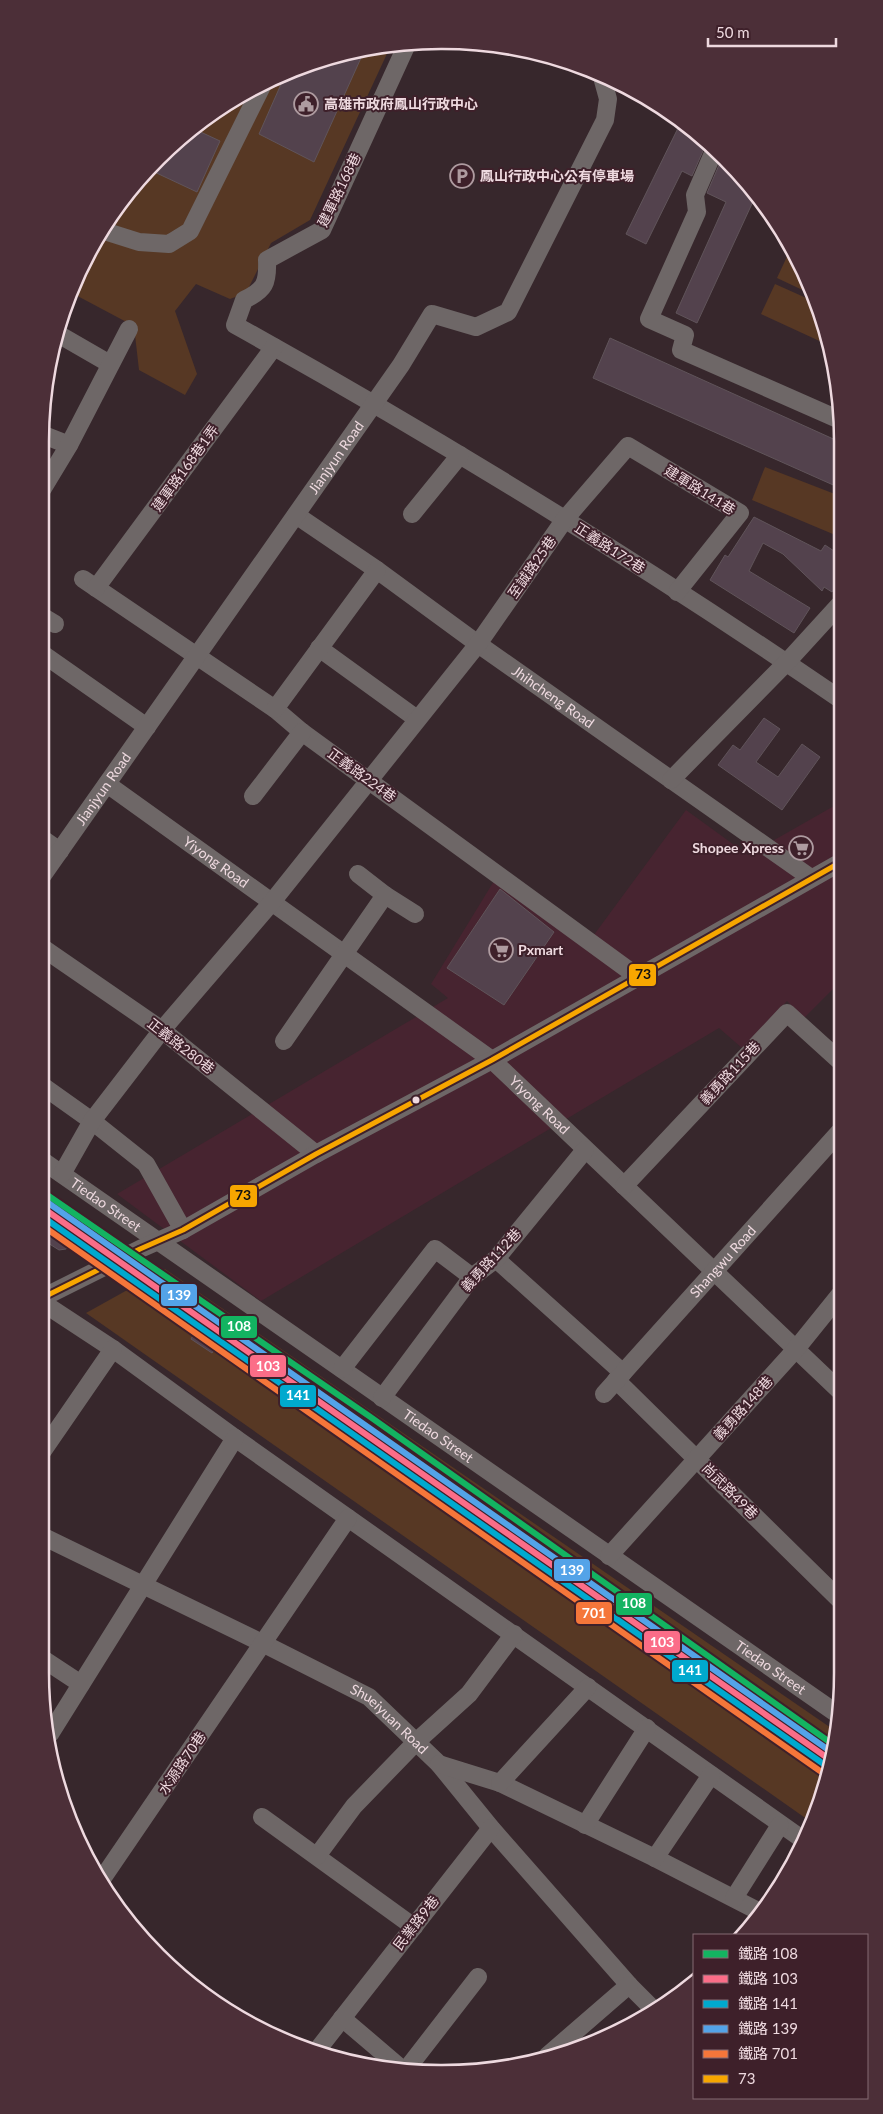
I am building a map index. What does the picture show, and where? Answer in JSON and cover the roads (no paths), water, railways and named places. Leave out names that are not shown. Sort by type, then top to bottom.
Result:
[{"type":"street","name":"建軍路168巷","points":[[374,404],[235,325],[244,300],[256,294],[268,279],[267,260],[322,230],[404,51]]},
{"type":"street","name":"Jianjyun Road","points":[[49,866],[374,404],[401,365],[432,314],[476,327],[508,312],[606,120],[608,99],[604,84]]},
{"type":"street","points":[[109,232],[139,242],[170,244],[190,231],[258,94]]},
{"type":"street","points":[[711,157],[695,195],[697,212],[649,318],[685,335],[680,350],[833,417]]},
{"type":"street","points":[[49,478],[69,445],[129,328]]},
{"type":"street","points":[[63,337],[110,364]]},
{"type":"street","name":"建軍路168巷1弄","points":[[89,584],[274,347]]},
{"type":"street","name":"正義路172巷","points":[[374,404],[565,519],[787,662],[834,695]]},
{"type":"street","points":[[49,437],[69,445]]},
{"type":"street","name":"至誠路25巷","points":[[62,1174],[92,1121],[162,1030],[272,902],[478,644],[565,519],[628,446]]},
{"type":"street","name":"建軍路141巷","points":[[628,446],[740,513],[677,592]]},
{"type":"street","points":[[412,514],[460,455]]},
{"type":"street","name":"Jhihcheng Road","points":[[296,515],[377,570],[478,644],[811,878]]},
{"type":"street","points":[[275,709],[377,570]]},
{"type":"street","name":"正義路224巷","points":[[89,584],[275,709],[302,732],[638,977]]},
{"type":"street","points":[[671,780],[787,662],[834,611]]},
{"type":"street","points":[[319,648],[417,720]]},
{"type":"street","points":[[49,658],[147,727]]},
{"type":"street","points":[[253,796],[302,732]]},
{"type":"street","name":"Yiyong Road","points":[[107,784],[492,1060],[834,1385]]},
{"type":"street","points":[[49,843],[60,851]]},
{"type":"street","points":[[49,1295],[159,1240],[183,1230],[316,1154],[492,1060],[834,866]]},
{"type":"street","points":[[358,874],[384,895],[415,914]]},
{"type":"street","points":[[284,1041],[384,895]]},
{"type":"street","name":"正義路280巷","points":[[49,952],[162,1030],[316,1154]]},
{"type":"street","name":"義勇路115巷","points":[[624,1186],[787,1013],[834,1056]]},
{"type":"street","points":[[49,1090],[92,1121],[146,1164],[183,1230]]},
{"type":"street","name":"Shangwu Road","points":[[604,1394],[834,1138]]},
{"type":"street","name":"義勇路112巷","points":[[382,1398],[472,1277],[496,1259],[585,1150]]},
{"type":"street","name":"Tiedao Street","points":[[49,1165],[832,1710]]},
{"type":"street","points":[[342,1369],[435,1249],[472,1277]]},
{"type":"street","name":"尚武路49巷","points":[[496,1259],[620,1377],[697,1458],[834,1595]]},
{"type":"street","name":"義勇路148巷","points":[[609,1556],[796,1349],[834,1302]]},
{"type":"street","points":[[49,1306],[113,1349],[235,1438],[798,1836]]},
{"type":"street","points":[[49,1442],[113,1349]]},
{"type":"street","points":[[53,1729],[235,1438]]},
{"type":"street","name":"水源路70巷","points":[[105,1875],[264,1644],[348,1518]]},
{"type":"street","name":"Shueiyuan Road","points":[[49,1540],[369,1697],[439,1764],[491,1828],[629,1985],[650,2006]]},
{"type":"street","points":[[317,1856],[354,1806],[416,1742],[469,1694],[514,1634]]},
{"type":"street","points":[[49,1663],[81,1684]]},
{"type":"street","points":[[500,1783],[588,1687]]},
{"type":"street","points":[[585,1825],[647,1728]]},
{"type":"street","points":[[439,1764],[500,1783],[655,1858],[755,1909]]},
{"type":"street","points":[[655,1858],[711,1775]]},
{"type":"street","points":[[262,1817],[414,1927]]},
{"type":"street","points":[[734,1898],[780,1824]]},
{"type":"street","name":"民業路9巷","points":[[321,2046],[491,1828]]},
{"type":"street","points":[[409,2063],[478,1976]]},
{"type":"street","points":[[557,2048],[629,1985]]},
{"type":"street","points":[[342,2018],[395,2062]]},
{"type":"rail line","name":"108","points":[[49,1196],[369,1416],[828,1741]]},
{"type":"rail line","name":"139","points":[[49,1204],[827,1749]]},
{"type":"rail line","name":"103","points":[[49,1212],[825,1756]]},
{"type":"rail line","name":"141","points":[[49,1221],[823,1764]]},
{"type":"rail line","name":"701","points":[[49,1230],[820,1771]]},
{"type":"place","name":"高雄市政府鳳山行政中心","points":[[306,104]]},
{"type":"place","name":"鳳山行政中心公有停車場","points":[[462,176]]},
{"type":"place","name":"Shopee Xpress","points":[[801,848]]},
{"type":"place","name":"Pxmart","points":[[501,950]]}]
